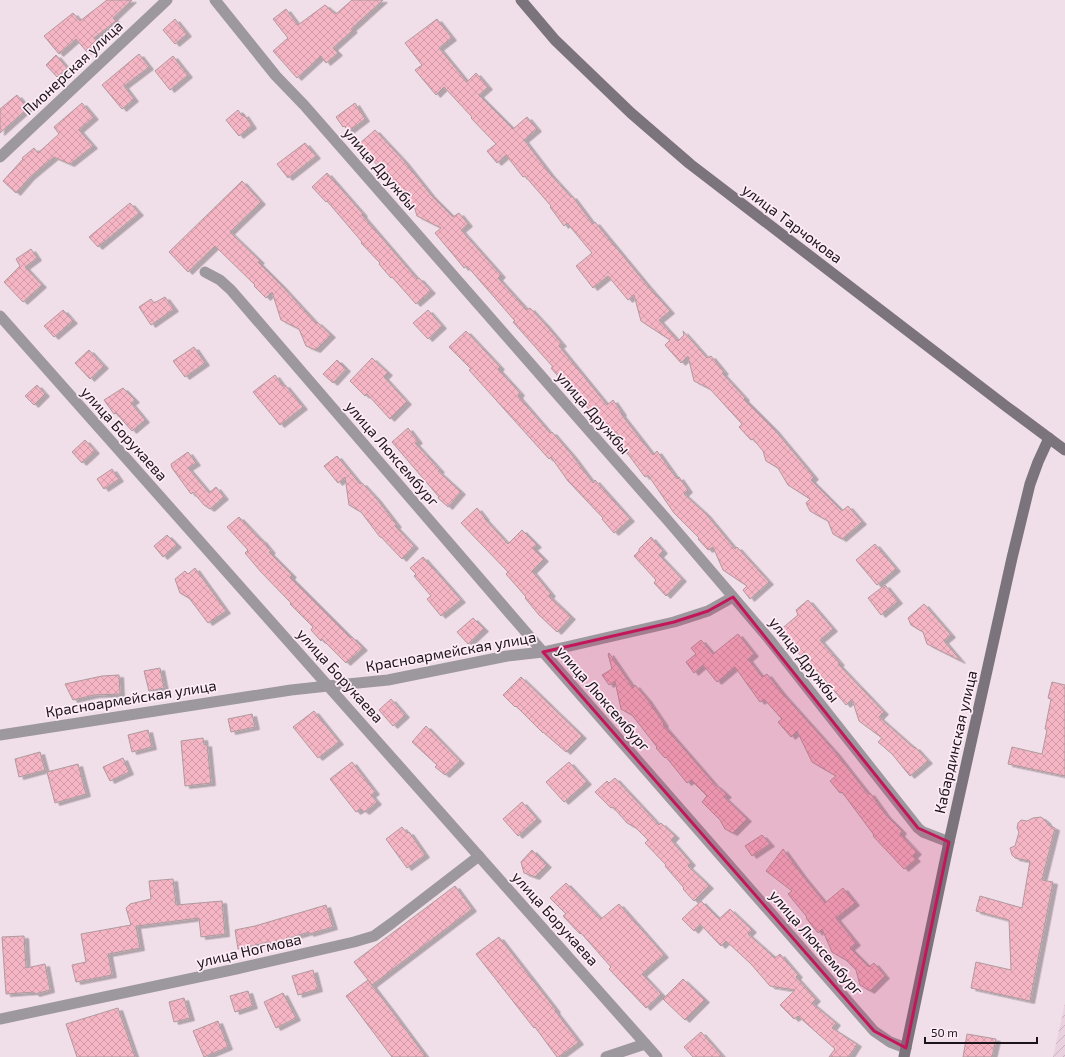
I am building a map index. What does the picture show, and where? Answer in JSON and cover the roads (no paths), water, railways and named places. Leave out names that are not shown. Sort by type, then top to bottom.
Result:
[{"type":"main road","name":"улица Тарчокова","points":[[521,0],[555,40],[620,102],[690,164],[1065,450]]},
{"type":"main road","name":"Кабардинская улица","points":[[905,1052],[949,842],[1012,558],[1030,484],[1038,462],[1050,438]]},
{"type":"street","name":"Пионерская улица","points":[[0,157],[167,0]]},
{"type":"street","name":"улица Дружбы","points":[[215,0],[276,76],[304,105],[769,639],[918,828],[923,832],[949,842]]},
{"type":"street","name":"улица Люксембург","points":[[205,272],[220,280],[231,290],[542,652],[874,1031],[905,1052]]},
{"type":"street","name":"улица Борукаева","points":[[0,316],[657,1057]]},
{"type":"street","name":"Красноармейская улица","points":[[0,734],[291,690],[388,680],[507,656],[542,652],[674,622],[708,611],[733,597]]},
{"type":"street","name":"улица Ногмова","points":[[0,1019],[236,970],[374,936],[478,856]]},
{"type":"street","points":[[606,1057],[645,1044]]}]
